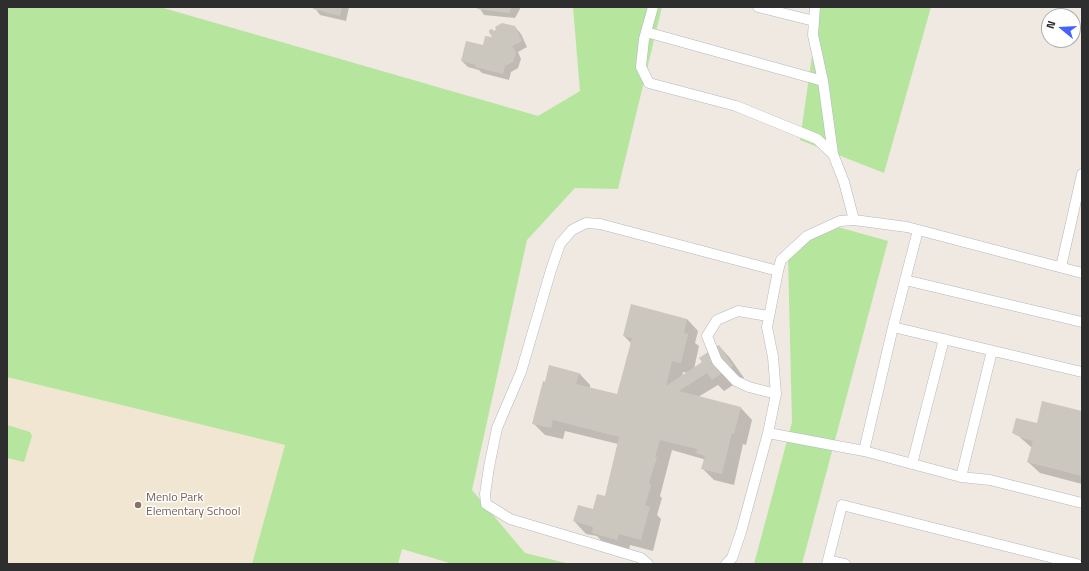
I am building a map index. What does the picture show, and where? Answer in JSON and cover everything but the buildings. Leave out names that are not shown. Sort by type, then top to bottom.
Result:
[{"type":"lane","points":[[653,7],[646,32],[641,67],[649,83],[736,106],[817,139],[833,154]]},
{"type":"lane","points":[[758,7],[814,21]]},
{"type":"lane","points":[[815,7],[813,35],[823,81],[833,154],[844,182],[854,220]]},
{"type":"lane","points":[[646,32],[823,81]]},
{"type":"lane","points":[[1061,268],[1082,174]]},
{"type":"lane","points":[[726,564],[732,558],[741,532],[768,433],[776,394],[773,357],[767,327],[778,271],[781,260],[807,236],[840,221],[854,220],[918,230],[1082,273]]},
{"type":"lane","points":[[648,564],[641,558],[510,519],[486,504],[485,494],[488,467],[497,428],[521,372],[560,244],[572,230],[586,223],[600,224],[778,271]]},
{"type":"lane","points":[[864,451],[893,327],[918,230]]},
{"type":"lane","points":[[905,280],[1082,322]]},
{"type":"lane","points":[[768,316],[738,311],[717,320],[707,336],[717,361],[736,380],[749,386],[776,394]]},
{"type":"lane","points":[[893,327],[1082,372]]},
{"type":"lane","points":[[912,464],[944,340]]},
{"type":"lane","points":[[961,477],[992,351]]},
{"type":"lane","points":[[768,433],[864,451],[961,477],[990,480],[1082,502]]},
{"type":"lane","points":[[845,564],[828,562],[842,505],[1077,564]]},
{"type":"shaded area","name":"Menlo Park Elementary School","points":[[7,377],[285,445],[252,564],[7,564]]},
{"type":"green space","points":[[7,7],[160,7],[538,116],[580,91],[573,7],[662,7],[618,189],[575,188],[527,240],[472,490],[525,553],[570,564],[453,564],[402,549],[398,564],[252,564],[285,445],[7,377]]},
{"type":"green space","points":[[819,7],[931,7],[884,173],[800,140]]},
{"type":"green space","points":[[827,224],[888,241],[802,564],[754,564],[792,422],[788,256]]},
{"type":"green space","points":[[7,425],[30,432],[32,436],[24,462],[7,458]]},
{"type":"place","name":"Menlo Park Elementary School","points":[[138,505]]}]
